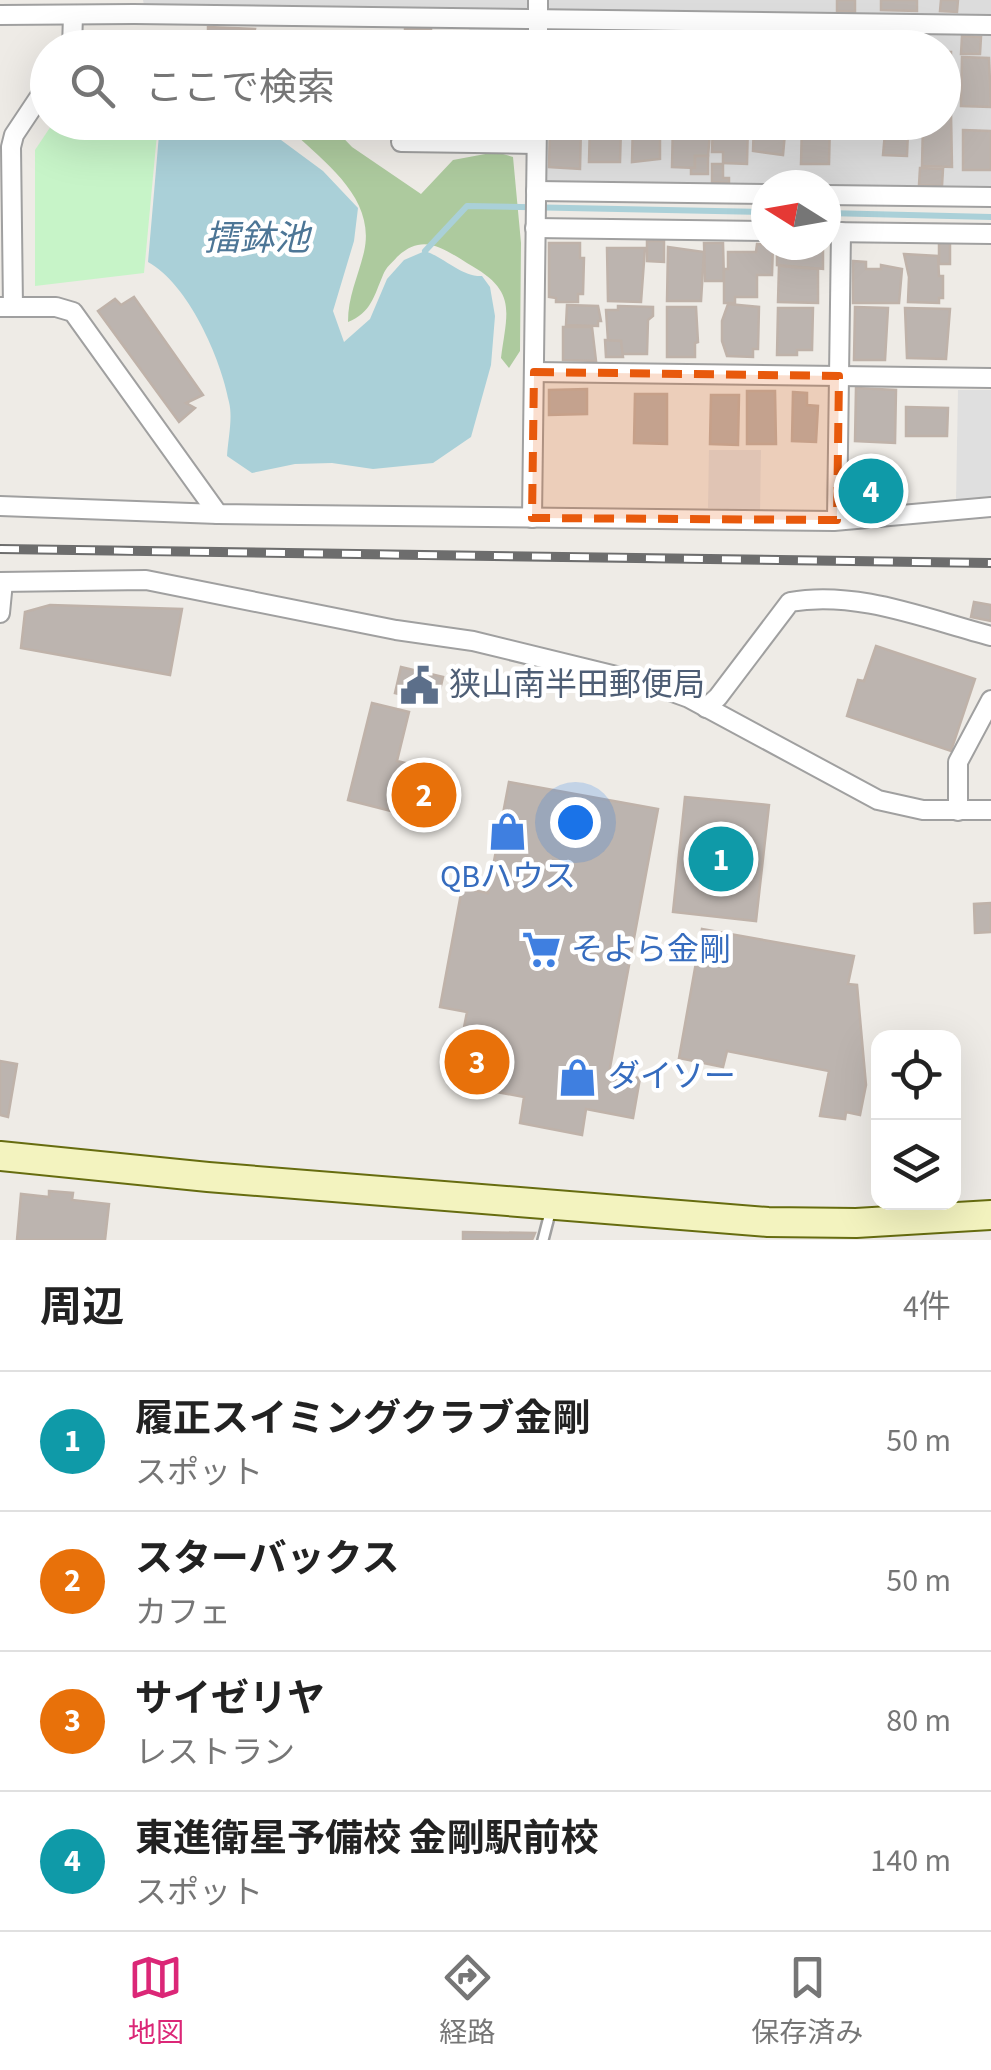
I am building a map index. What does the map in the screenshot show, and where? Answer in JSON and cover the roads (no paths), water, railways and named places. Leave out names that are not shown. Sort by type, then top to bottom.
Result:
[{"type":"street","points":[[0,16],[134,7],[538,10],[991,24]]},
{"type":"street","points":[[73,14],[73,30]]},
{"type":"street","points":[[30,111],[11,147],[6,307],[56,306],[73,312],[218,514]]},
{"type":"street","points":[[532,518],[536,140]]},
{"type":"street","points":[[401,142],[536,144]]},
{"type":"street","points":[[535,209],[751,195]]},
{"type":"street","points":[[841,195],[991,197]]},
{"type":"street","points":[[535,209],[751,230]]},
{"type":"street","points":[[841,232],[991,234]]},
{"type":"street","points":[[834,260],[839,376],[837,520]]},
{"type":"street","points":[[534,372],[991,378]]},
{"type":"street","points":[[0,506],[218,514],[837,520],[991,507]]},
{"type":"street","points":[[0,614],[2,582],[146,580],[396,630],[474,641],[653,685],[706,708],[878,800],[923,810],[991,810]]},
{"type":"street","points":[[706,708],[790,602],[813,598],[872,604],[991,636]]},
{"type":"street","points":[[958,811],[958,762],[991,700]]},
{"type":"street","points":[[0,1156],[768,1222],[872,1222],[991,1215]]},
{"type":"lane","points":[[543,1240],[552,1206]]},
{"type":"water","name":"擂鉢池","points":[[159,140],[281,140],[323,171],[358,208],[354,241],[333,311],[344,342],[370,319],[387,279],[404,260],[425,251],[467,274],[482,276],[490,287],[495,316],[491,365],[471,437],[433,463],[373,469],[332,463],[295,464],[252,473],[227,456],[230,408],[219,365],[201,324],[176,287],[148,262]]},
{"type":"waterway","points":[[425,251],[467,206],[751,212]]},
{"type":"waterway","points":[[841,213],[991,217]]},
{"type":"railway","points":[[0,549],[991,563]]},
{"type":"place","name":"東進衛星予備校 金剛駅前校","points":[[871,491]]},
{"type":"place","name":"狭山南半田郵便局","points":[[419,685]]},
{"type":"place","name":"スターバックス","points":[[424,795]]},
{"type":"place","name":"QBハウス","points":[[508,832]]},
{"type":"place","name":"履正スイミングクラブ金剛","points":[[721,859]]},
{"type":"place","name":"そよら金剛","points":[[541,950]]},
{"type":"place","name":"サイゼリヤ","points":[[477,1062]]},
{"type":"place","name":"ダイソー","points":[[578,1077]]}]
